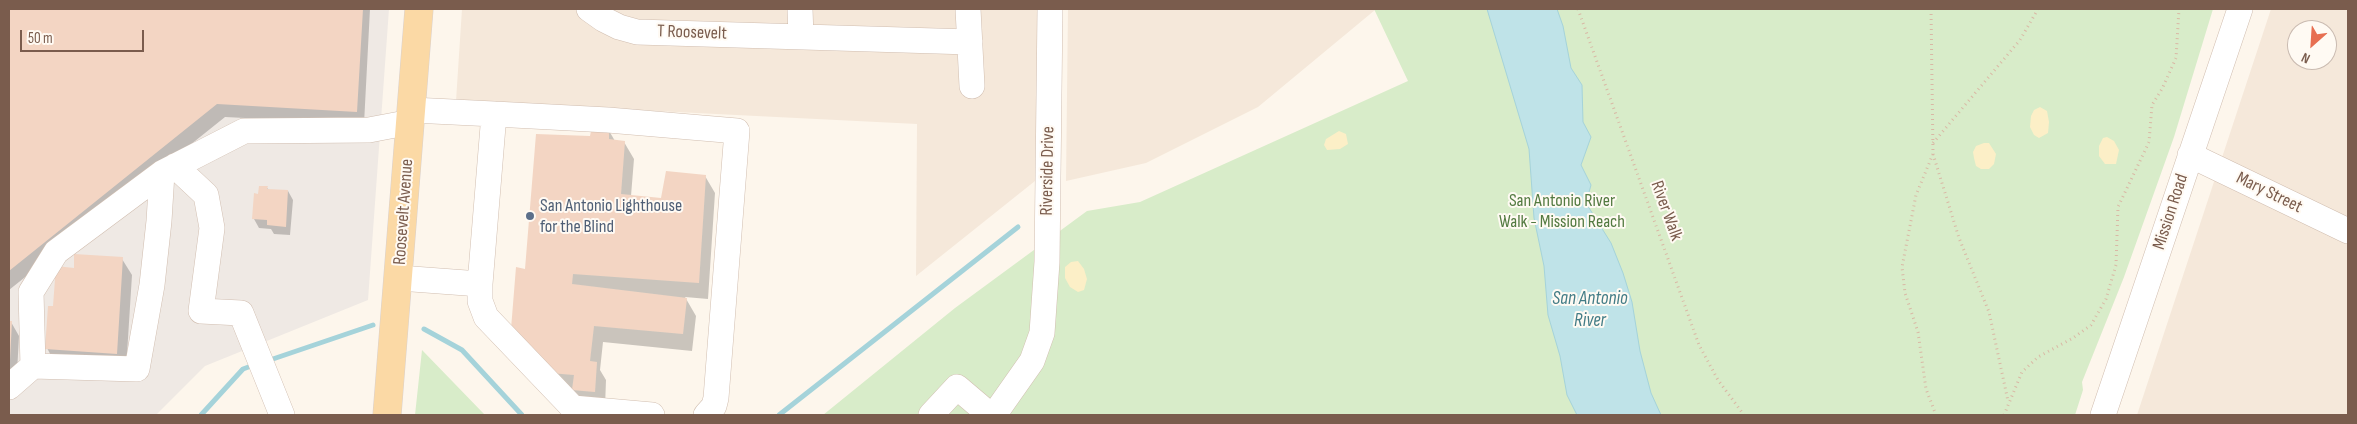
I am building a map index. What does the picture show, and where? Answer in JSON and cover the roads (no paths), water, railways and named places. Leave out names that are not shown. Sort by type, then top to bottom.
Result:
[{"type":"main road","name":"Roosevelt Avenue","points":[[387,415],[419,9]]},
{"type":"street","name":"T Roosevelt","points":[[588,9],[603,20],[637,32],[970,42]]},
{"type":"street","points":[[800,9],[801,37]]},
{"type":"street","points":[[968,9],[972,86]]},
{"type":"street","name":"Riverside Drive","points":[[994,415],[1032,361],[1042,334],[1047,262],[1050,9]]},
{"type":"street","name":"Mission Road","points":[[2108,413],[2190,155],[2240,9]]},
{"type":"street","points":[[494,114],[480,284],[480,301],[486,317],[573,408],[652,415]]},
{"type":"street","points":[[34,366],[31,292],[56,252],[168,170],[244,131],[368,130],[411,116],[494,114],[608,120],[737,131],[716,398],[714,406],[706,415]]},
{"type":"street","name":"Mary Street","points":[[2190,155],[2348,231]]},
{"type":"street","points":[[168,170],[206,195],[212,228],[201,311],[241,314],[282,415]]},
{"type":"street","points":[[9,387],[34,366],[137,369],[152,285],[168,170]]},
{"type":"street","points":[[399,278],[480,284]]},
{"type":"street","points":[[931,415],[957,387],[990,415]]},
{"type":"water","name":"San Antonio River","points":[[1487,9],[1557,9],[1563,26],[1571,68],[1582,85],[1583,122],[1591,137],[1581,165],[1591,185],[1586,203],[1611,243],[1623,273],[1632,302],[1640,351],[1651,393],[1661,415],[1577,415],[1567,395],[1560,356],[1548,315],[1544,266],[1534,218],[1529,149]]},
{"type":"waterway","points":[[779,415],[1018,227]]},
{"type":"waterway","points":[[267,361],[373,325]]},
{"type":"waterway","points":[[424,329],[462,350],[522,415]]},
{"type":"waterway","points":[[201,415],[243,369],[254,365]]},
{"type":"place","name":"San Antonio Lighthouse for the Blind","points":[[530,216]]},
{"type":"park label","name":"San Antonio River Walk - Mission Reach","points":[[1562,211]]}]
